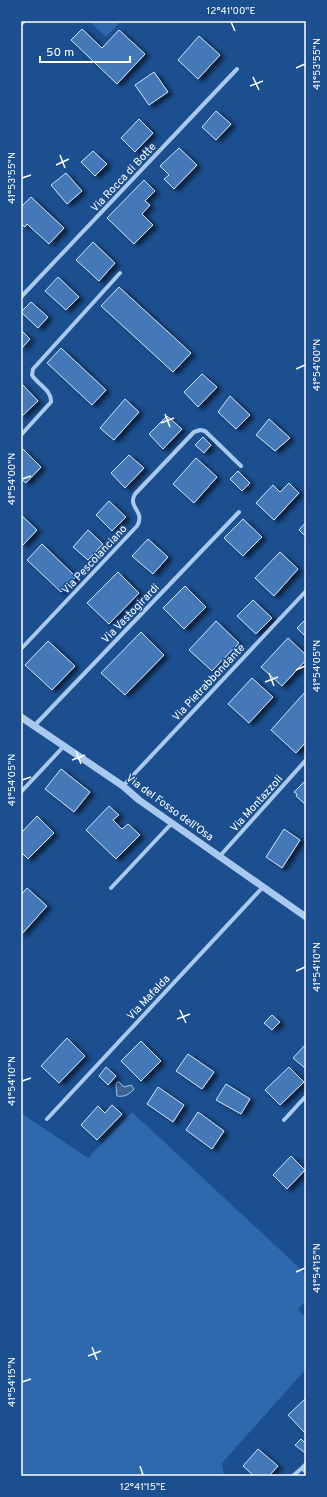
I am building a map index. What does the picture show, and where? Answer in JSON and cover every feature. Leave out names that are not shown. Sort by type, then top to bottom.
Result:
[{"type":"street","points":[[21,24],[24,21]]},
{"type":"street","name":"Via Rocca di Botte","points":[[21,298],[237,69]]},
{"type":"street","points":[[21,435],[51,402],[49,393],[32,375],[33,369],[120,273]]},
{"type":"street","name":"Via Pescolanciano","points":[[21,649],[137,526],[140,518],[133,504],[133,497],[192,434],[200,430],[205,431],[241,466]]},
{"type":"street","name":"Via Vastogirardi","points":[[34,726],[238,512]]},
{"type":"street","name":"Via Pietrabbondante","points":[[123,786],[306,591]]},
{"type":"street","name":"Via del Fosso dell'Osa","points":[[21,717],[123,786],[139,800],[263,887],[305,913]]},
{"type":"street","points":[[21,792],[64,746]]},
{"type":"street","name":"Via Montazzoli","points":[[220,857],[306,760]]},
{"type":"street","points":[[111,888],[172,823]]},
{"type":"street","name":"Via Mafalda","points":[[47,1119],[263,887]]},
{"type":"street","points":[[284,1120],[306,1096]]},
{"type":"street","points":[[293,1476],[306,1464]]},
{"type":"street","points":[[302,1468],[306,1472]]},
{"type":"shaded area","points":[[89,21],[121,21],[106,37]]},
{"type":"shaded area","points":[[117,1082],[124,1087],[131,1085],[134,1089],[126,1095],[117,1096]]},
{"type":"shaded area","points":[[132,1112],[306,1274],[306,1301],[298,1309],[306,1319],[306,1369],[222,1463],[224,1476],[21,1476],[21,1113],[88,1158]]},
{"type":"building","points":[[82,29],[102,48],[119,30],[145,54],[117,84],[71,40]]},
{"type":"building","points":[[199,36],[220,55],[198,79],[178,60]]},
{"type":"building","points":[[154,72],[168,92],[149,105],[135,85]]},
{"type":"building","points":[[216,111],[231,124],[216,140],[202,127]]},
{"type":"building","points":[[139,119],[153,133],[135,152],[121,138]]},
{"type":"building","points":[[179,148],[197,165],[174,189],[164,179],[169,175],[160,166]]},
{"type":"building","points":[[93,151],[107,164],[95,176],[81,162]]},
{"type":"building","points":[[66,173],[82,191],[67,204],[51,185]]},
{"type":"building","points":[[144,180],[155,191],[145,201],[150,205],[142,214],[153,225],[134,244],[107,218]]},
{"type":"building","points":[[31,197],[64,228],[49,244],[27,224],[25,227],[21,224],[21,207]]},
{"type":"building","points":[[93,242],[115,263],[99,281],[76,260]]},
{"type":"building","points":[[58,277],[79,297],[66,310],[45,291]]},
{"type":"building","points":[[119,287],[191,353],[173,372],[101,306]]},
{"type":"building","points":[[31,302],[48,317],[38,328],[21,312]]},
{"type":"building","points":[[21,330],[30,339],[21,349]]},
{"type":"building","points":[[61,348],[106,390],[92,405],[47,363]]},
{"type":"building","points":[[202,374],[217,387],[198,407],[184,392]]},
{"type":"building","points":[[21,383],[38,401],[21,417]]},
{"type":"building","points":[[230,396],[250,415],[236,429],[218,412]]},
{"type":"building","points":[[125,399],[139,412],[114,440],[100,428]]},
{"type":"building","points":[[167,416],[182,429],[163,449],[149,434]]},
{"type":"building","points":[[269,419],[290,438],[275,451],[256,435]]},
{"type":"building","points":[[203,437],[211,445],[204,453],[195,445]]},
{"type":"building","points":[[23,449],[41,467],[26,483],[21,479],[21,451]]},
{"type":"building","points":[[129,455],[144,468],[125,488],[111,473]]},
{"type":"building","points":[[196,458],[217,477],[194,503],[173,484]]},
{"type":"building","points":[[238,471],[250,483],[242,491],[230,479]]},
{"type":"building","points":[[289,483],[299,493],[274,520],[256,503],[273,485],[280,492]]},
{"type":"building","points":[[109,501],[126,517],[112,531],[96,515]]},
{"type":"building","points":[[21,515],[37,530],[23,545],[21,544]]},
{"type":"building","points":[[243,519],[262,537],[243,556],[224,538]]},
{"type":"building","points":[[306,522],[306,537],[299,530]]},
{"type":"building","points":[[88,530],[103,544],[88,560],[73,547]]},
{"type":"building","points":[[148,539],[168,557],[153,574],[132,556]]},
{"type":"building","points":[[42,544],[76,577],[61,592],[27,560]]},
{"type":"building","points":[[280,552],[298,569],[274,596],[255,578]]},
{"type":"building","points":[[118,572],[139,593],[109,624],[87,603]]},
{"type":"building","points":[[185,586],[206,607],[184,629],[163,608]]},
{"type":"building","points":[[253,600],[272,618],[256,634],[237,616]]},
{"type":"building","points":[[306,619],[306,637],[297,628]]},
{"type":"building","points":[[216,621],[239,643],[212,671],[189,650]]},
{"type":"building","points":[[141,632],[164,655],[125,695],[101,673]]},
{"type":"building","points":[[288,638],[306,655],[306,660],[282,686],[261,667]]},
{"type":"building","points":[[48,641],[75,666],[52,690],[25,665]]},
{"type":"building","points":[[252,678],[273,697],[249,723],[228,704]]},
{"type":"building","points":[[306,691],[306,742],[296,753],[271,730]]},
{"type":"building","points":[[61,769],[90,792],[74,812],[45,789]]},
{"type":"building","points":[[304,782],[306,784],[306,805],[296,796],[297,794],[294,792]]},
{"type":"building","points":[[109,806],[119,815],[113,820],[122,829],[128,824],[140,835],[116,859],[86,830]]},
{"type":"building","points":[[37,816],[54,833],[28,859],[21,852],[21,833]]},
{"type":"building","points":[[284,829],[300,840],[282,868],[266,857]]},
{"type":"building","points":[[27,888],[47,906],[21,935],[21,895]]},
{"type":"building","points":[[272,1015],[280,1022],[272,1030],[264,1023]]},
{"type":"building","points":[[67,1038],[85,1056],[59,1083],[41,1066]]},
{"type":"building","points":[[141,1041],[161,1061],[141,1081],[121,1061]]},
{"type":"building","points":[[306,1044],[306,1069],[293,1058]]},
{"type":"building","points":[[188,1054],[214,1072],[202,1089],[176,1071]]},
{"type":"building","points":[[106,1067],[116,1076],[108,1085],[99,1076]]},
{"type":"building","points":[[289,1067],[304,1082],[280,1105],[265,1090]]},
{"type":"building","points":[[226,1084],[250,1099],[241,1114],[216,1100]]},
{"type":"building","points":[[158,1087],[184,1105],[173,1122],[147,1104]]},
{"type":"building","points":[[112,1105],[122,1114],[97,1140],[81,1125],[98,1106],[105,1113]]},
{"type":"building","points":[[198,1112],[224,1131],[212,1149],[186,1130]]},
{"type":"building","points":[[291,1156],[305,1170],[287,1189],[273,1175]]},
{"type":"building","points":[[306,1398],[306,1432],[305,1433],[288,1415]]},
{"type":"building","points":[[301,1439],[306,1444],[306,1454],[295,1445]]},
{"type":"building","points":[[258,1449],[278,1466],[269,1476],[254,1476],[243,1466]]}]
